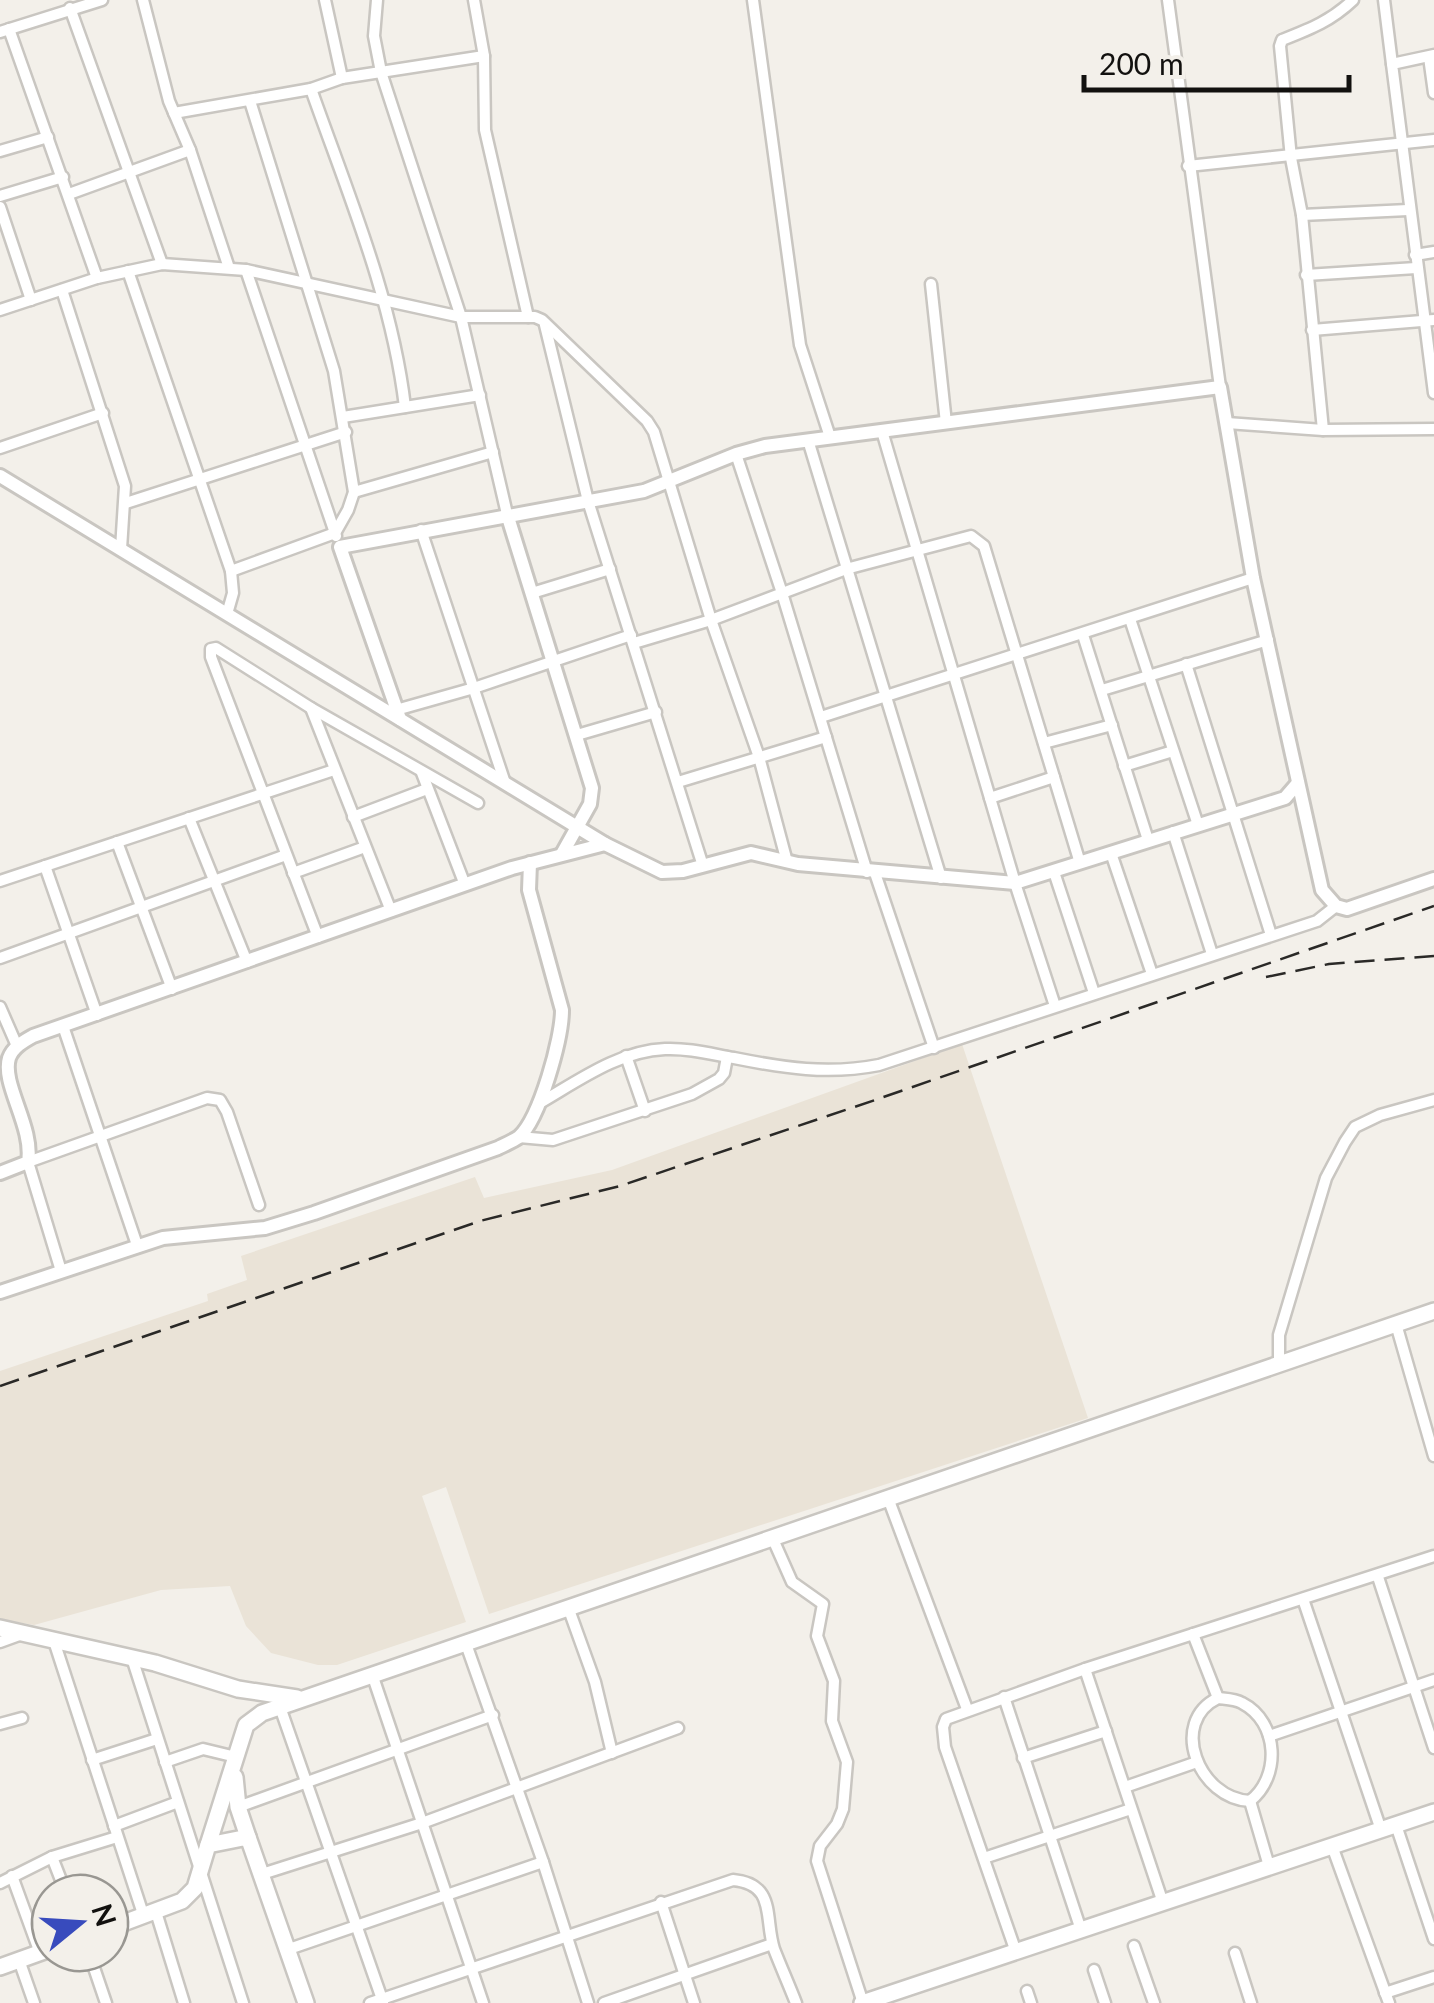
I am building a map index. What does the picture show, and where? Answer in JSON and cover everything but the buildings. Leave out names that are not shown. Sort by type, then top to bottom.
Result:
[{"type":"main road","points":[[246,1725],[262,1713],[372,1674],[1434,1311]]},
{"type":"main road","points":[[0,1628],[132,1658],[238,1688],[302,1699]]},
{"type":"main road","points":[[130,1921],[182,1901],[195,1888],[246,1725],[238,1688]]},
{"type":"main road","points":[[235,1762],[238,1807],[306,2003]]},
{"type":"main road","points":[[862,2003],[1434,1812]]},
{"type":"main road","points":[[208,1845],[248,1837]]},
{"type":"main road","points":[[0,1967],[30,1956]]},
{"type":"street","points":[[51,0],[55,13]]},
{"type":"street","points":[[97,278],[48,137],[4,30],[102,0]]},
{"type":"street","points":[[143,0],[174,113],[229,268]]},
{"type":"street","points":[[325,0],[342,78]]},
{"type":"street","points":[[377,0],[374,36],[381,72],[461,317],[507,514],[577,735],[592,797],[562,854]]},
{"type":"street","points":[[474,0],[484,56],[484,130],[528,317]]},
{"type":"street","points":[[753,0],[800,345],[830,438]]},
{"type":"street","points":[[1168,0],[1220,387],[1253,578],[1322,890],[1336,906]]},
{"type":"street","points":[[1323,430],[1280,46],[1282,40],[1328,21],[1353,0]]},
{"type":"street","points":[[1384,0],[1416,268],[1429,321],[1434,393]]},
{"type":"street","points":[[70,8],[162,264]]},
{"type":"street","points":[[174,113],[311,90],[342,78],[484,56]]},
{"type":"street","points":[[1392,64],[1432,56],[1434,93]]},
{"type":"street","points":[[311,90],[384,300],[406,407]]},
{"type":"street","points":[[250,101],[324,332],[344,416],[354,492],[337,540]]},
{"type":"street","points":[[0,150],[48,137]]},
{"type":"street","points":[[1188,166],[1434,140]]},
{"type":"street","points":[[69,194],[190,150]]},
{"type":"street","points":[[0,196],[63,177]]},
{"type":"street","points":[[0,207],[31,300]]},
{"type":"street","points":[[1302,216],[1408,210]]},
{"type":"street","points":[[1415,255],[1434,252]]},
{"type":"street","points":[[0,310],[97,278],[162,264],[246,270],[461,317],[542,320],[654,432],[759,757],[787,862]]},
{"type":"street","points":[[1306,275],[1416,268]]},
{"type":"street","points":[[246,270],[398,714]]},
{"type":"street","points":[[128,272],[231,571],[233,593],[227,614]]},
{"type":"street","points":[[931,284],[946,422]]},
{"type":"street","points":[[62,290],[124,486],[126,503],[120,550]]},
{"type":"street","points":[[1312,330],[1429,321]]},
{"type":"street","points":[[546,326],[588,501],[703,866]]},
{"type":"street","points":[[231,571],[337,540],[422,530],[644,491],[736,454],[808,440],[1220,387]]},
{"type":"street","points":[[344,416],[480,396]]},
{"type":"street","points":[[0,448],[103,413]]},
{"type":"street","points":[[1228,423],[1323,430],[1434,429]]},
{"type":"street","points":[[882,430],[1055,1006]]},
{"type":"street","points":[[126,503],[346,432]]},
{"type":"street","points":[[808,440],[941,878]]},
{"type":"street","points":[[354,492],[493,452]]},
{"type":"street","points":[[736,454],[826,737],[934,1048]]},
{"type":"street","points":[[0,476],[398,714],[606,844],[662,872],[751,853],[787,862],[871,872],[1015,883],[1286,798],[1298,784]]},
{"type":"street","points":[[422,530],[504,780]]},
{"type":"street","points":[[398,714],[554,661],[712,620],[846,569],[971,536],[984,546],[1080,864]]},
{"type":"street","points":[[532,594],[610,570]]},
{"type":"street","points":[[821,717],[1253,578]]},
{"type":"street","points":[[1130,619],[1198,825]]},
{"type":"street","points":[[1083,635],[1148,840]]},
{"type":"street","points":[[1102,690],[1268,640]]},
{"type":"street","points":[[318,937],[211,649],[216,648],[311,708],[478,802]]},
{"type":"street","points":[[1186,664],[1271,935]]},
{"type":"street","points":[[311,708],[392,911]]},
{"type":"street","points":[[577,735],[656,712]]},
{"type":"street","points":[[1044,743],[1112,725]]},
{"type":"street","points":[[678,782],[826,737]]},
{"type":"street","points":[[1124,766],[1172,751]]},
{"type":"street","points":[[0,881],[334,770]]},
{"type":"street","points":[[422,773],[465,885]]},
{"type":"street","points":[[990,798],[1054,777]]},
{"type":"street","points":[[353,817],[427,789]]},
{"type":"street","points":[[1286,798],[1304,805]]},
{"type":"street","points":[[189,818],[247,962]]},
{"type":"street","points":[[1173,832],[1212,954]]},
{"type":"street","points":[[117,842],[172,989]]},
{"type":"street","points":[[61,1271],[28,1162],[30,1139],[10,1076],[8,1059],[17,1046],[63,1026],[512,868],[606,844]]},
{"type":"street","points":[[292,873],[365,847]]},
{"type":"street","points":[[1112,853],[1152,974]]},
{"type":"street","points":[[0,958],[286,855]]},
{"type":"street","points":[[0,1276],[3,1291],[137,1245],[281,1223],[424,1176],[518,1137],[538,1104],[562,1025],[562,1010],[529,890],[530,863]]},
{"type":"street","points":[[44,866],[97,1015]]},
{"type":"street","points":[[512,868],[529,890]]},
{"type":"street","points":[[1054,872],[1094,994]]},
{"type":"street","points":[[538,1104],[626,1056],[662,1049],[692,1049],[791,1069],[828,1072],[867,1068],[1317,921],[1336,906],[1359,907],[1434,879]]},
{"type":"street","points":[[0,1007],[3,1024],[17,1046]]},
{"type":"street","points":[[63,1026],[137,1245]]},
{"type":"street","points":[[626,1056],[646,1111]]},
{"type":"street","points":[[518,1137],[553,1140],[646,1111],[710,1086],[724,1073],[727,1057]]},
{"type":"street","points":[[0,1173],[214,1097],[227,1112],[258,1206]]},
{"type":"street","points":[[1279,1364],[1279,1334],[1297,1272],[1326,1178],[1344,1142],[1355,1128],[1380,1114],[1434,1100]]},
{"type":"street","points":[[1396,1324],[1434,1456]]},
{"type":"street","points":[[888,1498],[968,1710]]},
{"type":"street","points":[[772,1537],[792,1582],[823,1604],[816,1636],[834,1682],[832,1722],[848,1762],[843,1809],[820,1846],[817,1861],[862,2003]]},
{"type":"street","points":[[1016,1952],[943,1735],[946,1719],[1085,1669],[1434,1556]]},
{"type":"street","points":[[1378,1577],[1434,1748]]},
{"type":"street","points":[[1303,1599],[1342,1713],[1433,1932]]},
{"type":"street","points":[[568,1607],[594,1682],[612,1753]]},
{"type":"street","points":[[0,1642],[28,1632]]},
{"type":"street","points":[[1193,1634],[1218,1698]]},
{"type":"street","points":[[54,1641],[116,1832],[184,2003]]},
{"type":"street","points":[[466,1644],[544,1862],[588,2003]]},
{"type":"street","points":[[132,1658],[243,2003]]},
{"type":"street","points":[[1085,1669],[1164,1903]]},
{"type":"street","points":[[372,1674],[483,2003]]},
{"type":"street","points":[[1269,1736],[1434,1680]]},
{"type":"street","points":[[1004,1697],[1082,1930]]},
{"type":"street","points":[[1218,1698],[1245,1704],[1269,1736],[1270,1774],[1262,1792],[1250,1801],[1222,1794],[1208,1782],[1197,1762],[1194,1746],[1199,1713],[1218,1698]]},
{"type":"street","points":[[280,1707],[332,1852],[378,2002],[470,1967],[733,1880],[749,1882],[763,1896],[769,1910],[772,1944],[796,2003]]},
{"type":"street","points":[[238,1807],[493,1716]]},
{"type":"street","points":[[0,1724],[22,1718]]},
{"type":"street","points":[[262,1874],[422,1823],[678,1728]]},
{"type":"street","points":[[1023,1758],[1106,1731]]},
{"type":"street","points":[[92,1760],[157,1739]]},
{"type":"street","points":[[165,1762],[203,1749],[235,1762]]},
{"type":"street","points":[[1125,1786],[1197,1762]]},
{"type":"street","points":[[1250,1801],[1270,1866]]},
{"type":"street","points":[[0,1882],[178,1802]]},
{"type":"street","points":[[984,1858],[1131,1809]]},
{"type":"street","points":[[1332,1846],[1387,1998],[1434,1977]]},
{"type":"street","points":[[52,1857],[58,1873]]},
{"type":"street","points":[[289,1949],[544,1862]]},
{"type":"street","points":[[12,1876],[30,1917]]},
{"type":"street","points":[[660,1902],[694,2003]]},
{"type":"street","points":[[604,2003],[772,1944]]},
{"type":"street","points":[[1134,1946],[1154,2003]]},
{"type":"street","points":[[1235,1952],[1251,2003]]},
{"type":"street","points":[[18,1960],[34,2003]]},
{"type":"street","points":[[1094,1970],[1106,2003]]},
{"type":"street","points":[[96,1973],[106,2003]]},
{"type":"street","points":[[1027,1991],[1031,2003]]},
{"type":"shaded area","points":[[962,1044],[1088,1418],[489,1614],[446,1487],[422,1496],[466,1622],[337,1665],[318,1665],[271,1653],[246,1626],[230,1586],[161,1590],[34,1625],[0,1619],[0,1371],[208,1301],[207,1294],[247,1280],[241,1256],[475,1177],[484,1198],[612,1170]]},
{"type":"railway","points":[[0,1386],[480,1221],[620,1186],[1434,906]]},
{"type":"railway","points":[[1266,977],[1329,964],[1434,956]]}]
